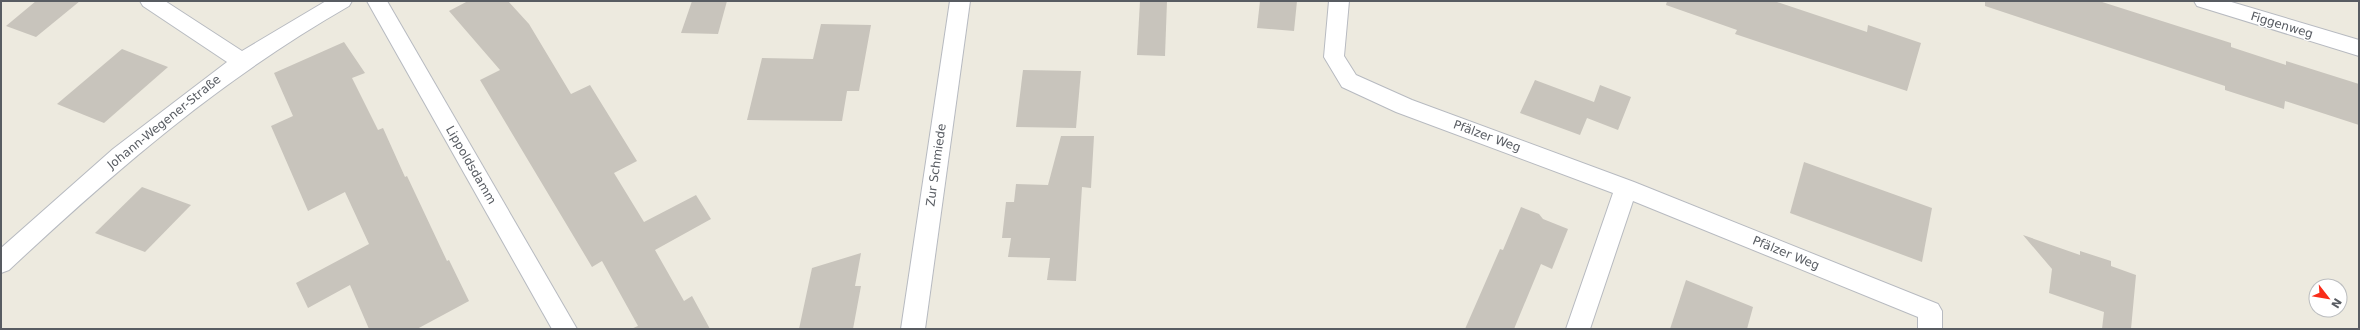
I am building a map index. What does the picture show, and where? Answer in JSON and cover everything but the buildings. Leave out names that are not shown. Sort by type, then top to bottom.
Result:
[{"type":"street","points":[[150,1],[242,61]]},
{"type":"street","name":"Johann-Wegener-Straße","points":[[1,263],[72,197],[216,79],[242,61],[342,1]]},
{"type":"street","name":"Lippoldsdamm","points":[[378,1],[565,329]]},
{"type":"street","name":"Zur Schmiede","points":[[912,329],[960,1]]},
{"type":"street","name":"Pfälzer Weg","points":[[1339,1],[1334,57],[1349,81],[1404,106],[1626,188],[1930,311],[1930,329]]},
{"type":"street","name":"Figgenweg","points":[[2204,1],[2359,48]]},
{"type":"street","points":[[1578,329],[1626,188]]}]
